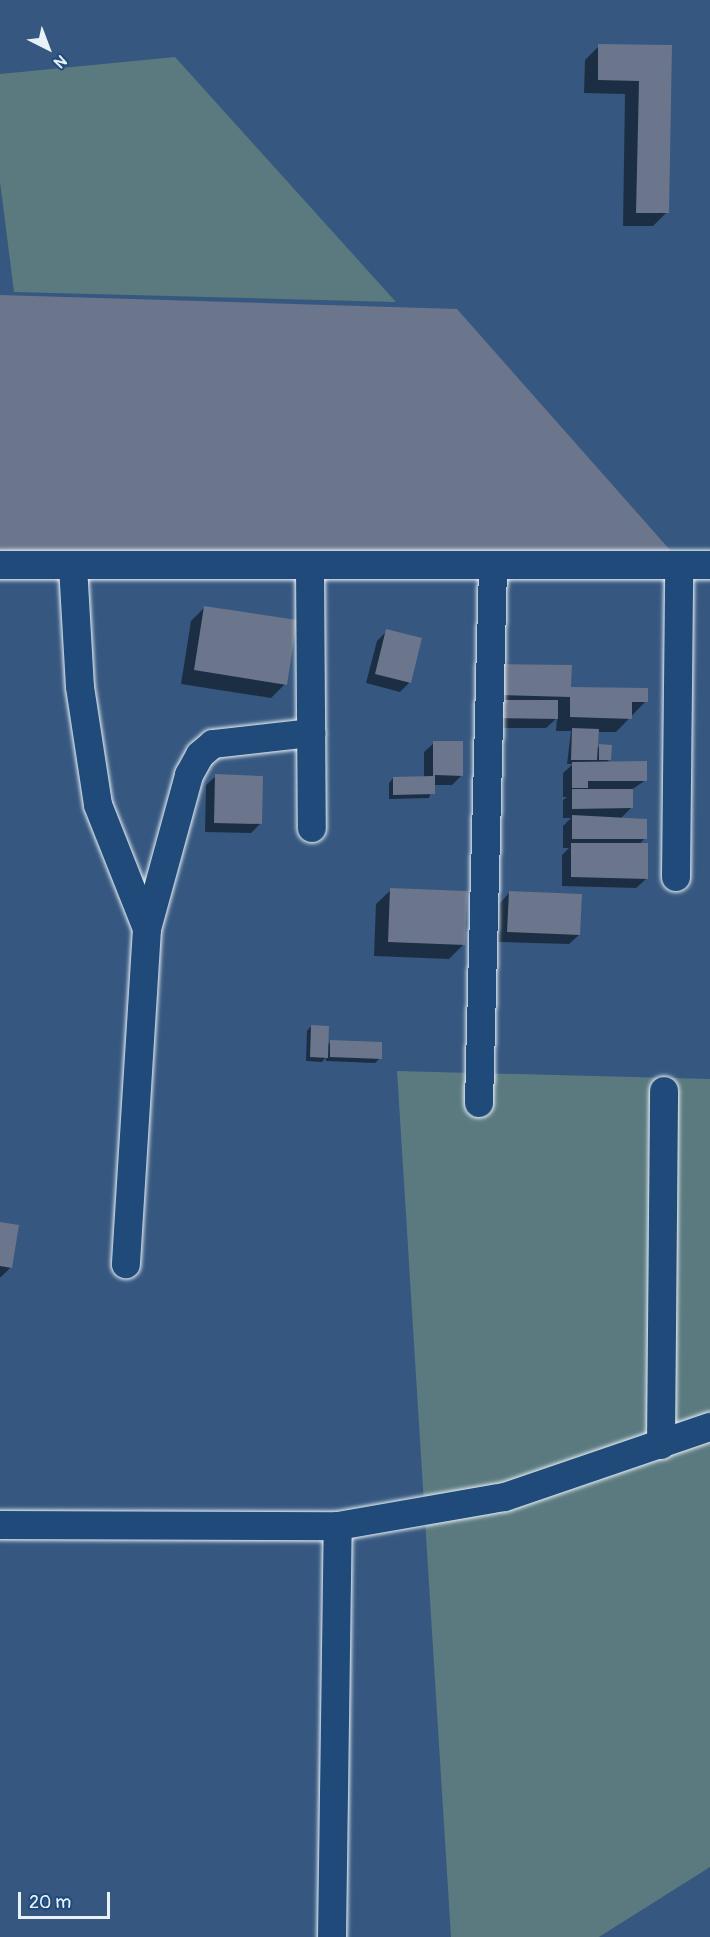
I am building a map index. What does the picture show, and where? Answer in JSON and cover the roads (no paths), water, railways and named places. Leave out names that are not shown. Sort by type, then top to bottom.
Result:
[{"type":"street","points":[[0,565],[310,568],[710,565]]},
{"type":"street","points":[[73,566],[80,687],[98,805],[147,929]]},
{"type":"street","points":[[676,877],[679,566]]},
{"type":"street","points":[[310,568],[312,828]]},
{"type":"street","points":[[479,1103],[493,568]]},
{"type":"street","points":[[126,1264],[147,929],[189,775],[200,754],[213,744],[311,733]]},
{"type":"street","points":[[661,1445],[664,1091]]},
{"type":"street","points":[[0,1525],[338,1526],[505,1497],[710,1427]]},
{"type":"street","points":[[332,1937],[338,1526]]}]
